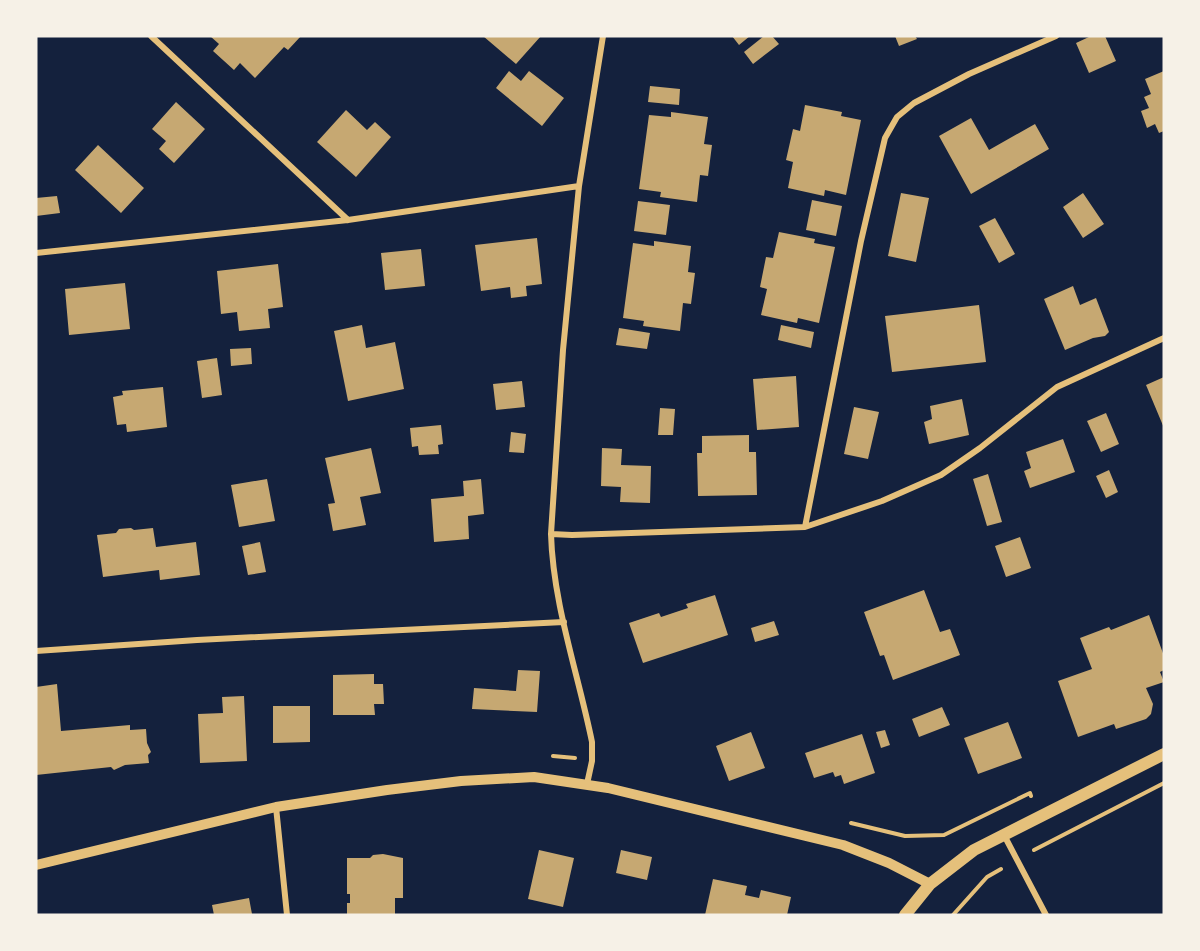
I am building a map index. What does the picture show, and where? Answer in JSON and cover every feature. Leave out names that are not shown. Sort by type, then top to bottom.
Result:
[{"type":"main road","points":[[905,915],[930,884],[974,850],[1164,754]]},
{"type":"street","points":[[151,36],[348,220]]},
{"type":"street","points":[[587,784],[592,761],[592,742],[552,562],[551,534],[563,350],[579,186],[603,36]]},
{"type":"street","points":[[805,527],[861,241],[885,138],[897,117],[914,103],[969,74],[1056,36]]},
{"type":"street","points":[[36,253],[348,220],[579,186]]},
{"type":"street","points":[[551,534],[805,527],[882,501],[941,475],[980,448],[1057,387],[1164,338]]},
{"type":"street","points":[[36,651],[180,640],[564,622]]},
{"type":"street","points":[[36,865],[276,807],[461,781],[534,777],[587,784],[843,845],[889,862],[930,884]]},
{"type":"street","points":[[276,807],[287,915]]},
{"type":"street","points":[[1004,834],[1046,915]]},
{"type":"path","points":[[953,915],[987,877],[1164,783]]},
{"type":"path","points":[[905,836],[944,836],[1030,793]]},
{"type":"building","points":[[210,36],[301,36],[288,50],[284,47],[255,78],[240,63],[234,70],[213,51],[219,44]]},
{"type":"building","points":[[483,36],[541,36],[516,64]]},
{"type":"building","points":[[732,36],[750,36],[739,45]]},
{"type":"building","points":[[764,36],[772,36],[779,44],[753,64],[744,52]]},
{"type":"building","points":[[895,36],[915,36],[917,39],[899,46]]},
{"type":"building","points":[[1091,36],[1105,36],[1116,61],[1089,73],[1076,43]]},
{"type":"building","points":[[509,71],[521,81],[529,71],[564,98],[542,126],[496,88]]},
{"type":"building","points":[[1164,71],[1164,131],[1159,133],[1155,124],[1147,128],[1141,111],[1149,108],[1144,97],[1151,94],[1145,79]]},
{"type":"building","points":[[650,86],[680,89],[679,105],[648,102]]},
{"type":"building","points":[[176,102],[205,129],[174,163],[159,149],[166,141],[152,129]]},
{"type":"building","points":[[805,105],[842,112],[841,116],[861,120],[846,195],[825,190],[824,196],[788,188],[793,162],[786,160],[793,129],[800,131]]},
{"type":"building","points":[[346,110],[367,130],[375,122],[391,137],[356,177],[317,142]]},
{"type":"building","points":[[671,112],[708,117],[704,144],[712,145],[708,176],[700,175],[697,202],[660,197],[661,192],[639,189],[649,115],[671,117]]},
{"type":"building","points":[[971,118],[989,150],[1035,124],[1049,149],[971,194],[939,136]]},
{"type":"building","points":[[98,145],[144,188],[121,213],[75,170]]},
{"type":"building","points":[[901,193],[929,198],[916,262],[888,256]]},
{"type":"building","points":[[1083,193],[1104,224],[1083,238],[1063,207]]},
{"type":"building","points":[[57,196],[60,213],[36,216],[36,198]]},
{"type":"building","points":[[812,200],[842,206],[836,236],[806,230]]},
{"type":"building","points":[[638,201],[670,205],[666,235],[634,231]]},
{"type":"building","points":[[995,218],[1015,254],[999,263],[979,226]]},
{"type":"building","points":[[779,232],[815,239],[814,243],[835,247],[819,323],[798,318],[797,323],[761,315],[767,289],[760,287],[766,257],[773,258]]},
{"type":"building","points":[[537,238],[542,284],[526,286],[527,296],[511,298],[510,287],[481,291],[475,245]]},
{"type":"building","points":[[654,241],[691,246],[688,272],[695,273],[691,304],[683,303],[680,331],[643,326],[644,321],[623,318],[633,243],[654,246]]},
{"type":"building","points":[[421,249],[425,286],[385,290],[381,253]]},
{"type":"building","points":[[278,264],[283,307],[268,309],[270,328],[239,331],[237,312],[221,314],[217,271]]},
{"type":"building","points":[[125,283],[130,329],[69,335],[65,289]]},
{"type":"building","points":[[1073,286],[1080,305],[1096,298],[1109,332],[1105,336],[1093,338],[1065,350],[1044,299]]},
{"type":"building","points":[[979,305],[986,362],[892,372],[885,316]]},
{"type":"building","points":[[362,325],[366,348],[395,342],[404,389],[348,401],[334,331]]},
{"type":"building","points":[[781,325],[814,332],[811,348],[778,340]]},
{"type":"building","points":[[619,328],[650,333],[647,349],[616,345]]},
{"type":"building","points":[[251,348],[252,364],[231,366],[230,349]]},
{"type":"building","points":[[217,358],[222,395],[202,398],[197,361]]},
{"type":"building","points":[[796,376],[799,427],[757,430],[753,379]]},
{"type":"building","points":[[1164,377],[1164,428],[1146,385]]},
{"type":"building","points":[[522,381],[525,407],[496,410],[493,384]]},
{"type":"building","points":[[163,387],[167,427],[127,432],[126,424],[117,425],[113,397],[123,395],[122,391]]},
{"type":"building","points":[[962,399],[969,435],[929,444],[924,422],[932,419],[930,406]]},
{"type":"building","points":[[854,407],[879,412],[868,459],[844,454]]},
{"type":"building","points":[[660,408],[675,409],[673,435],[658,435]]},
{"type":"building","points":[[1106,413],[1119,444],[1101,452],[1087,421]]},
{"type":"building","points":[[441,425],[443,444],[438,445],[439,454],[419,455],[418,446],[412,447],[410,428]]},
{"type":"building","points":[[511,432],[526,434],[524,453],[509,452]]},
{"type":"building","points":[[749,435],[749,452],[756,452],[757,495],[698,496],[697,453],[702,453],[702,436]]},
{"type":"building","points":[[1063,439],[1075,472],[1030,488],[1024,471],[1031,468],[1026,452]]},
{"type":"building","points":[[371,448],[381,493],[360,497],[366,525],[333,531],[328,504],[335,503],[325,458]]},
{"type":"building","points":[[602,448],[622,449],[621,465],[651,466],[650,503],[620,502],[621,487],[601,486]]},
{"type":"building","points":[[1109,470],[1118,492],[1106,498],[1096,476]]},
{"type":"building","points":[[988,474],[1002,522],[987,526],[973,479]]},
{"type":"building","points":[[267,479],[275,521],[239,527],[231,485]]},
{"type":"building","points":[[481,479],[484,514],[468,516],[469,539],[434,542],[431,499],[464,496],[463,481]]},
{"type":"building","points":[[153,528],[156,547],[196,542],[200,575],[160,580],[159,570],[103,577],[97,535],[116,533],[119,529],[134,530]]},
{"type":"building","points":[[1020,537],[1031,568],[1006,577],[995,546]]},
{"type":"building","points":[[260,542],[266,572],[248,575],[242,546]]},
{"type":"building","points":[[924,590],[940,632],[950,629],[960,655],[893,680],[884,655],[880,656],[864,612]]},
{"type":"building","points":[[715,595],[728,635],[643,663],[629,623],[659,613],[661,617],[688,608],[686,604]]},
{"type":"building","points":[[1149,615],[1164,656],[1164,670],[1160,672],[1164,682],[1146,688],[1153,704],[1151,714],[1146,719],[1116,729],[1114,724],[1078,737],[1058,681],[1092,669],[1080,638],[1109,627],[1111,630]]},
{"type":"building","points":[[774,621],[779,635],[755,642],[751,628]]},
{"type":"building","points":[[518,670],[540,671],[537,712],[472,709],[474,688],[516,691]]},
{"type":"building","points":[[374,674],[374,684],[383,684],[384,704],[374,704],[375,715],[333,715],[333,675]]},
{"type":"building","points":[[57,684],[61,731],[130,725],[130,730],[146,729],[147,743],[151,752],[148,755],[149,763],[125,765],[114,770],[111,767],[36,775],[36,687]]},
{"type":"building","points":[[244,696],[247,761],[200,763],[198,714],[223,713],[222,697]]},
{"type":"building","points":[[273,706],[310,706],[310,742],[273,743]]},
{"type":"building","points":[[942,707],[950,725],[919,737],[912,719]]},
{"type":"building","points":[[1008,722],[1022,758],[978,774],[964,738]]},
{"type":"building","points":[[885,730],[890,745],[881,748],[876,732]]},
{"type":"building","points":[[751,732],[765,768],[729,781],[716,746]]},
{"type":"building","points":[[862,734],[875,773],[844,784],[841,775],[835,777],[833,772],[814,778],[805,753]]},
{"type":"building","points":[[539,850],[574,858],[563,907],[528,899]]},
{"type":"building","points":[[621,850],[652,857],[647,880],[616,873]]},
{"type":"building","points":[[383,854],[403,858],[403,898],[395,898],[395,915],[347,915],[350,894],[347,894],[347,858],[370,858],[373,855]]},
{"type":"building","points":[[713,879],[747,886],[745,895],[759,898],[761,890],[791,897],[787,915],[705,915]]},
{"type":"building","points":[[249,898],[252,914],[214,915],[212,905]]}]
